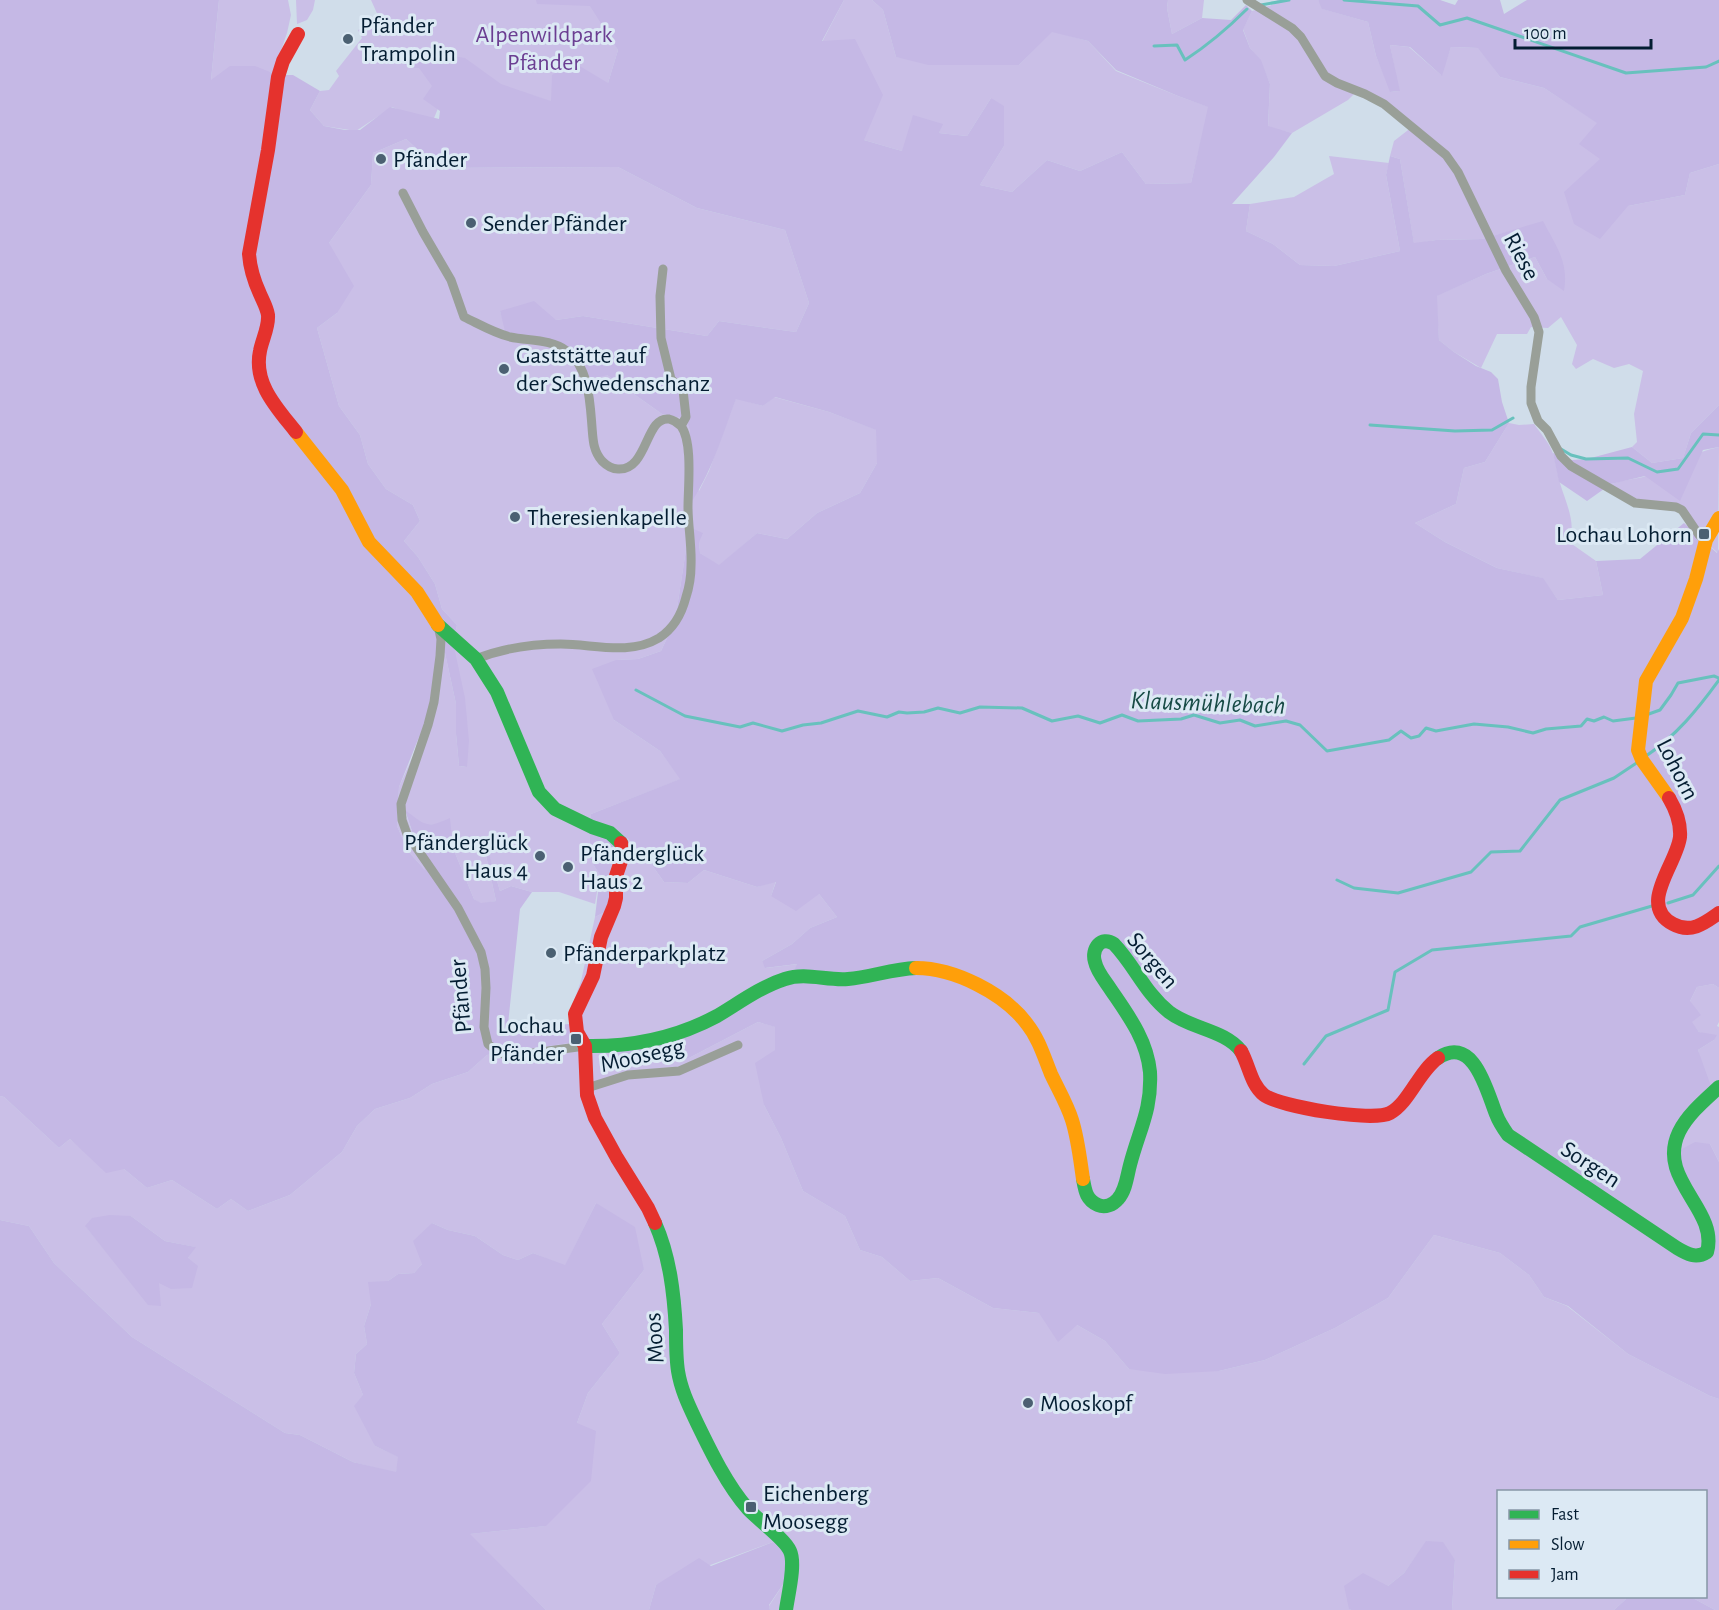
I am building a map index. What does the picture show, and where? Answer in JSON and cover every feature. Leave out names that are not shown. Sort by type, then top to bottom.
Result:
[{"type":"street","name":"Riese","points":[[1247,0],[1297,32],[1325,76],[1384,104],[1446,155],[1458,172],[1506,271],[1537,325],[1538,340],[1531,403],[1538,421],[1547,430],[1561,456],[1571,466],[1635,503],[1676,507],[1682,510],[1699,535],[1706,540]]},
{"type":"street","name":"Pfänder","points":[[298,34],[283,61],[278,77],[268,150],[249,254],[255,282],[268,313],[259,354],[263,385],[280,414],[342,490],[369,542],[417,592],[438,625],[476,659],[497,693],[539,792],[562,813],[616,837],[620,841],[623,849],[616,876],[614,906],[601,937],[593,976],[575,1014],[577,1032],[585,1046],[511,1056],[499,1053],[488,1044],[484,1027],[486,978],[481,952],[458,908],[421,856],[404,827],[400,811],[401,804],[434,702],[441,639],[438,625]]},
{"type":"street","points":[[403,193],[451,280],[464,317],[500,334],[556,345],[574,358],[585,381],[590,401],[596,450],[607,466],[620,470],[632,465],[643,450],[653,429],[661,420],[671,419],[681,426],[686,436],[691,566],[686,597],[679,616],[670,628],[661,637],[634,648],[561,644],[525,646],[476,659]]},
{"type":"street","points":[[663,269],[660,296],[661,339],[671,379],[683,390],[686,417],[681,426]]},
{"type":"street","name":"Lohorn","points":[[1719,518],[1706,540],[1696,579],[1682,618],[1646,681],[1637,747],[1642,759],[1670,799],[1677,815],[1680,836],[1676,854],[1659,891],[1658,900],[1661,913],[1673,924],[1686,928],[1695,928],[1719,913]]},
{"type":"street","name":"Sorgen","points":[[585,1046],[629,1044],[671,1035],[701,1023],[791,976],[807,975],[841,980],[906,969],[942,971],[996,994],[1016,1011],[1038,1042],[1074,1124],[1086,1195],[1093,1203],[1101,1206],[1114,1203],[1123,1191],[1146,1115],[1150,1077],[1147,1054],[1140,1034],[1095,963],[1095,950],[1101,942],[1105,941],[1119,948],[1142,984],[1167,1011],[1189,1024],[1234,1044],[1246,1060],[1251,1077],[1260,1092],[1281,1103],[1360,1116],[1382,1116],[1389,1114],[1402,1104],[1426,1068],[1435,1059],[1452,1052],[1466,1057],[1483,1077],[1500,1124],[1508,1135],[1691,1256],[1705,1254],[1714,1244],[1716,1231],[1708,1215],[1678,1173],[1674,1153],[1675,1144],[1683,1124],[1719,1087]]},
{"type":"street","name":"Moosegg","points":[[586,1088],[628,1076],[679,1071],[738,1045]]},
{"type":"street","name":"Moos","points":[[585,1046],[587,1095],[596,1118],[616,1158],[648,1208],[662,1239],[674,1302],[678,1371],[684,1394],[726,1479],[748,1509],[790,1551],[792,1570],[786,1610]]},
{"type":"green space","points":[[219,0],[288,0],[291,15],[273,74],[211,80]]},
{"type":"green space","points":[[296,0],[315,0],[313,10],[307,20],[297,24]]},
{"type":"green space","name":"Alpenwildpark Pfänder","points":[[371,0],[590,0],[618,50],[608,83],[552,102],[532,95],[441,101],[432,123],[392,107],[356,131],[324,126],[310,110],[320,91],[329,90],[339,76],[336,71],[362,38],[358,30],[380,20]]},
{"type":"green space","points":[[844,0],[872,0],[883,10],[896,57],[1019,65],[1052,31],[1088,41],[1116,71],[1209,107],[1191,183],[1146,184],[1122,152],[1080,171],[1047,160],[1012,192],[980,185],[1004,146],[991,98],[967,136],[939,133],[942,124],[902,151],[864,140],[822,42]]},
{"type":"green space","points":[[1168,0],[1204,0],[1202,18],[1172,34],[1167,8]]},
{"type":"green space","points":[[1277,0],[1318,0],[1323,9],[1368,22],[1376,56],[1391,92],[1399,91],[1390,45],[1409,47],[1441,75],[1451,47],[1479,48],[1500,77],[1544,88],[1598,123],[1600,158],[1628,206],[1685,195],[1690,173],[1719,164],[1719,405],[1691,433],[1683,458],[1652,463],[1632,447],[1637,442],[1634,414],[1643,371],[1629,364],[1614,368],[1593,359],[1576,369],[1572,364],[1577,345],[1561,317],[1548,328],[1531,327],[1527,334],[1497,334],[1481,368],[1439,340],[1436,296],[1486,274],[1535,257],[1547,279],[1543,222],[1482,239],[1436,240],[1414,244],[1400,159],[1390,156],[1394,141],[1412,127],[1359,89],[1348,100],[1292,133],[1268,127],[1270,84],[1260,60],[1250,48],[1243,29],[1252,11],[1275,4]]},
{"type":"green space","points":[[406,139],[438,168],[618,167],[697,208],[785,230],[809,303],[796,332],[719,321],[707,336],[583,316],[556,320],[500,311],[503,320],[533,336],[544,338],[607,375],[662,414],[686,419],[690,431],[689,458],[699,491],[709,471],[736,398],[763,406],[774,397],[829,412],[877,430],[877,463],[860,493],[817,513],[787,539],[757,533],[719,566],[700,553],[699,542],[687,543],[675,621],[661,651],[638,659],[616,660],[614,720],[660,751],[681,779],[591,814],[589,858],[600,875],[595,904],[559,892],[532,892],[511,886],[500,891],[488,851],[485,851],[496,901],[481,904],[474,899],[453,848],[436,824],[425,825],[405,812],[426,871],[408,851],[397,826],[399,787],[416,749],[438,654],[445,653],[456,704],[459,766],[467,767],[453,642],[457,625],[442,609],[435,584],[418,557],[404,541],[420,521],[413,505],[386,489],[368,464],[360,435],[339,406],[317,328],[337,313],[329,243],[371,185],[373,153]]},
{"type":"green space","points":[[1329,156],[1389,163],[1386,175],[1400,251],[1334,266],[1300,265],[1273,244],[1246,231],[1250,204],[1294,197],[1334,174]]},
{"type":"green space","points":[[1509,423],[1534,424],[1550,447],[1571,520],[1569,542],[1596,561],[1603,595],[1558,600],[1542,578],[1497,568],[1445,542],[1415,523],[1456,504],[1464,468],[1485,462]]},
{"type":"green space","points":[[1719,447],[1718,553],[1691,529],[1686,519],[1678,512],[1659,508],[1606,487],[1653,474],[1699,453]]},
{"type":"green space","points":[[626,838],[649,861],[664,882],[688,883],[704,870],[757,887],[776,881],[771,896],[819,894],[837,917],[810,928],[792,944],[762,961],[766,968],[798,964],[790,981],[685,1060],[758,1022],[776,1027],[775,1050],[764,1105],[781,1138],[803,1191],[845,1216],[860,1250],[882,1257],[910,1281],[938,1278],[993,1308],[1039,1313],[1077,1325],[1105,1341],[1129,1369],[1219,1371],[1265,1360],[1335,1328],[1388,1298],[1434,1235],[1500,1253],[1529,1275],[1544,1297],[1567,1306],[1628,1354],[1719,1399],[1719,1610],[1693,1598],[1707,1598],[1707,1490],[1497,1490],[1497,1598],[1626,1599],[1614,1610],[1452,1610],[1455,1560],[1427,1541],[1404,1573],[1388,1586],[1349,1608],[1351,1610],[770,1610],[769,1606],[786,1580],[773,1542],[656,1585],[649,1610],[546,1610],[469,1534],[545,1526],[588,1393],[620,1353],[602,1324],[644,1270],[596,1203],[565,1266],[533,1253],[518,1260],[503,1255],[475,1236],[448,1230],[432,1223],[422,1264],[414,1273],[398,1274],[388,1281],[371,1304],[364,1326],[367,1344],[356,1354],[354,1373],[363,1395],[375,1446],[399,1457],[396,1473],[353,1462],[300,1435],[285,1433],[132,1337],[54,1263],[29,1226],[0,1220],[0,1096],[4,1097],[59,1148],[70,1139],[85,1152],[124,1169],[147,1188],[172,1180],[217,1209],[231,1199],[248,1211],[290,1195],[342,1152],[357,1126],[375,1109],[410,1098],[432,1084],[468,1072],[487,1055],[575,1042],[569,1014],[581,981],[595,917],[609,910],[612,864]],"holes":[[[131,1216],[165,1241],[195,1247],[188,1258],[159,1282],[109,1255],[86,1227]]]},
{"type":"green space","points":[[1713,984],[1719,988],[1717,1026],[1719,1027],[1719,1162],[1710,1144],[1680,1150],[1700,1059],[1698,1050],[1714,1040],[1699,1032],[1691,1022],[1690,1001],[1697,987]]},
{"type":"shaded area","points":[[0,0],[219,0],[211,80],[230,66],[255,66],[270,72],[280,81],[281,75],[293,75],[320,91],[310,110],[324,126],[360,130],[390,107],[439,119],[440,111],[423,99],[432,86],[419,68],[411,68],[401,62],[408,54],[428,52],[465,58],[501,84],[551,101],[552,75],[573,62],[608,83],[618,50],[590,6],[537,4],[536,0],[844,0],[822,41],[855,39],[883,95],[864,140],[902,151],[913,115],[943,124],[939,133],[967,136],[991,98],[1004,106],[1004,146],[980,185],[1012,192],[1047,160],[1080,171],[1122,152],[1146,184],[1191,183],[1208,107],[1116,70],[1088,41],[1052,32],[1019,65],[928,65],[896,57],[883,10],[872,0],[1168,0],[1167,8],[1172,34],[1202,18],[1231,20],[1246,5],[1252,11],[1243,30],[1250,48],[1261,60],[1270,84],[1268,126],[1292,133],[1232,204],[1250,204],[1246,231],[1273,244],[1300,265],[1334,266],[1400,251],[1386,175],[1390,156],[1400,159],[1414,243],[1482,239],[1543,221],[1557,246],[1563,263],[1564,291],[1547,279],[1535,257],[1486,274],[1437,296],[1439,340],[1476,366],[1491,372],[1498,379],[1509,423],[1485,462],[1464,468],[1456,504],[1415,523],[1445,542],[1497,568],[1543,578],[1558,600],[1603,595],[1596,561],[1640,559],[1684,523],[1717,553],[1719,549],[1719,988],[1713,984],[1697,987],[1690,1001],[1701,1015],[1692,1022],[1699,1032],[1717,1035],[1714,1040],[1698,1050],[1712,1089],[1688,1112],[1680,1150],[1695,1142],[1710,1144],[1719,1162],[1719,1399],[1628,1354],[1568,1306],[1544,1297],[1529,1275],[1500,1253],[1434,1235],[1388,1298],[1335,1328],[1265,1360],[1219,1371],[1165,1374],[1129,1369],[1105,1341],[1077,1325],[1058,1342],[1039,1313],[993,1308],[938,1278],[910,1281],[882,1257],[860,1250],[845,1216],[803,1191],[781,1138],[764,1105],[755,1063],[775,1050],[775,1027],[758,1022],[685,1060],[637,1062],[618,1051],[790,981],[797,964],[765,968],[762,961],[792,944],[810,928],[837,917],[819,894],[796,911],[771,896],[776,882],[757,887],[704,870],[688,883],[664,882],[649,861],[627,838],[616,863],[612,864],[609,910],[595,917],[600,875],[589,858],[591,814],[680,779],[660,751],[614,720],[592,669],[616,660],[638,659],[661,651],[675,621],[691,528],[703,533],[699,542],[700,553],[719,565],[757,533],[787,539],[817,513],[860,493],[877,463],[876,430],[829,412],[775,397],[763,406],[736,399],[710,469],[688,507],[690,431],[686,419],[662,414],[607,375],[587,380],[579,359],[544,338],[506,335],[500,311],[534,301],[556,320],[583,316],[707,336],[719,321],[796,332],[809,303],[785,230],[697,208],[618,167],[438,168],[406,139],[373,153],[371,185],[329,243],[354,286],[337,313],[317,328],[339,406],[360,435],[368,464],[386,489],[413,505],[420,521],[404,541],[418,557],[435,584],[442,609],[457,625],[453,642],[465,698],[469,741],[467,767],[459,766],[456,704],[445,653],[438,654],[427,717],[399,787],[397,826],[408,851],[425,870],[405,810],[426,824],[436,824],[450,818],[453,848],[474,899],[481,903],[496,901],[485,851],[488,850],[500,891],[511,886],[532,892],[520,909],[507,1034],[552,1025],[571,1024],[576,1042],[487,1055],[468,1072],[432,1084],[410,1098],[375,1109],[357,1126],[342,1152],[290,1195],[248,1211],[231,1199],[217,1209],[172,1180],[147,1188],[124,1169],[106,1173],[70,1139],[59,1148],[4,1097],[0,1096]]},
{"type":"shaded area","points":[[1318,0],[1440,0],[1455,5],[1458,0],[1500,0],[1504,14],[1527,0],[1719,0],[1719,164],[1690,173],[1685,195],[1628,206],[1600,239],[1574,224],[1564,192],[1600,159],[1579,144],[1597,123],[1544,88],[1500,77],[1478,48],[1451,47],[1442,76],[1410,47],[1390,45],[1400,91],[1390,92],[1376,56],[1368,22],[1322,9]]},
{"type":"shaded area","points":[[1719,405],[1719,447],[1703,450],[1680,501],[1645,476],[1611,484],[1587,501],[1559,482],[1553,453],[1572,460],[1587,459],[1632,447],[1652,463],[1683,458],[1691,433]]},
{"type":"shaded area","points":[[596,1203],[635,1227],[644,1270],[602,1324],[620,1353],[588,1393],[577,1423],[596,1431],[591,1481],[546,1526],[470,1534],[546,1610],[0,1610],[0,1220],[29,1226],[54,1263],[132,1337],[285,1433],[300,1435],[353,1462],[396,1472],[398,1457],[375,1446],[354,1406],[363,1395],[354,1373],[356,1354],[367,1344],[364,1326],[371,1304],[368,1282],[388,1281],[398,1274],[414,1273],[422,1264],[413,1241],[432,1223],[448,1230],[475,1236],[503,1255],[518,1260],[533,1253],[565,1265]]},
{"type":"shaded area","points":[[110,1215],[131,1216],[165,1241],[196,1247],[188,1258],[198,1266],[192,1288],[171,1289],[159,1283],[161,1306],[148,1305],[85,1226],[92,1218]]},
{"type":"shaded area","points":[[1426,1541],[1443,1542],[1455,1560],[1452,1610],[1349,1609],[1344,1586],[1363,1573],[1388,1586],[1404,1573]]},
{"type":"shaded area","points":[[773,1542],[787,1556],[786,1580],[769,1605],[770,1610],[649,1610],[656,1585],[699,1558],[711,1566]]},
{"type":"shaded area","points":[[1693,1598],[1715,1610],[1614,1610],[1626,1599]]},
{"type":"waterway","points":[[1261,5],[1289,0]]},
{"type":"waterway","points":[[1344,0],[1418,6],[1440,25],[1467,18],[1626,73],[1706,67],[1719,61]]},
{"type":"waterway","points":[[1154,46],[1177,45],[1185,60],[1218,36],[1247,9]]},
{"type":"waterway","points":[[1370,425],[1455,431],[1492,430],[1513,418]]},
{"type":"waterway","points":[[1561,449],[1571,455],[1586,459],[1628,458],[1657,472],[1678,469],[1703,434],[1719,435]]},
{"type":"waterway","name":"Klausmühlebach","points":[[1646,715],[1660,710],[1678,683],[1714,676],[1719,678]]},
{"type":"waterway","name":"Klausmühlebach","points":[[1646,756],[1686,721],[1719,680]]},
{"type":"waterway","name":"Klausmühlebach","points":[[636,690],[685,716],[740,727],[753,723],[782,731],[821,723],[858,711],[887,717],[899,712],[924,712],[938,708],[960,713],[980,707],[1022,708],[1052,721],[1078,716],[1100,723],[1122,715],[1138,721],[1181,719],[1194,715],[1220,723],[1240,720],[1255,726],[1286,721],[1300,725],[1327,751],[1389,740],[1401,731],[1411,738],[1419,736],[1426,728],[1436,731],[1474,724],[1508,727],[1533,733],[1546,729],[1581,726],[1587,719],[1594,721],[1604,717],[1613,721],[1636,718]]},
{"type":"waterway","name":"Klausmühlebach","points":[[1337,880],[1354,888],[1398,893],[1471,872],[1491,852],[1520,851],[1560,800],[1614,778],[1638,762]]},
{"type":"waterway","points":[[1668,903],[1693,895],[1719,866]]},
{"type":"waterway","points":[[1304,1064],[1326,1036],[1388,1010],[1395,972],[1432,950],[1571,936],[1580,927],[1652,906]]},
{"type":"traffic: fast","points":[[438,625],[476,659],[497,692],[539,792],[555,809],[610,833],[621,843]]},
{"type":"traffic: fast","points":[[1083,1179],[1085,1191],[1098,1205],[1111,1204],[1121,1195],[1144,1120],[1150,1085],[1148,1060],[1141,1039],[1096,966],[1094,952],[1101,942],[1114,944],[1153,996],[1169,1012],[1226,1038],[1241,1051]]},
{"type":"traffic: fast","points":[[585,1046],[636,1043],[686,1030],[717,1016],[767,986],[793,977],[848,979],[916,968]]},
{"type":"traffic: fast","points":[[1438,1058],[1450,1053],[1461,1054],[1470,1059],[1483,1080],[1497,1117],[1508,1135],[1677,1248],[1695,1255],[1707,1252],[1708,1236],[1704,1222],[1675,1165],[1674,1149],[1679,1132],[1687,1119],[1719,1087]]},
{"type":"traffic: fast","points":[[655,1223],[670,1276],[675,1316],[677,1366],[683,1391],[708,1445],[733,1490],[748,1509],[783,1541],[790,1551],[792,1571],[786,1610]]},
{"type":"traffic: slow","points":[[296,432],[342,490],[369,542],[417,592],[438,625]]},
{"type":"traffic: slow","points":[[1669,798],[1642,760],[1638,750],[1646,681],[1682,618],[1696,579],[1706,540],[1719,518]]},
{"type":"traffic: slow","points":[[916,968],[946,972],[977,984],[1005,1002],[1027,1024],[1038,1042],[1070,1114],[1083,1179]]},
{"type":"traffic: jam","points":[[296,432],[275,405],[260,374],[260,351],[268,315],[254,279],[249,254],[268,150],[278,77],[283,61],[298,34]]},
{"type":"traffic: jam","points":[[1669,798],[1678,817],[1680,837],[1662,884],[1658,906],[1663,916],[1673,924],[1686,928],[1697,926],[1719,913]]},
{"type":"traffic: jam","points":[[621,843],[623,855],[616,876],[614,906],[601,937],[593,976],[575,1014],[577,1032],[585,1046],[587,1095],[595,1118],[655,1223]]},
{"type":"traffic: jam","points":[[1241,1051],[1260,1091],[1273,1100],[1327,1112],[1365,1116],[1390,1113],[1397,1108],[1425,1071],[1438,1058]]},
{"type":"place","name":"Pfänder Trampolin","points":[[348,39]]},
{"type":"place","name":"Pfänder","points":[[381,159]]},
{"type":"place","name":"Sender Pfänder","points":[[471,223]]},
{"type":"place","name":"Gaststätte auf der Schwedenschanz","points":[[504,369]]},
{"type":"place","name":"Theresienkapelle","points":[[515,517]]},
{"type":"place","name":"Lochau Lohorn","points":[[1704,534]]},
{"type":"place","name":"Pfänderglück Haus 4","points":[[540,856]]},
{"type":"place","name":"Pfänderglück Haus 2","points":[[568,867]]},
{"type":"place","name":"Pfänderparkplatz","points":[[551,953]]},
{"type":"place","name":"Lochau Pfänder","points":[[576,1039]]},
{"type":"place","name":"Mooskopf","points":[[1028,1403]]},
{"type":"place","name":"Eichenberg Moosegg","points":[[751,1507]]}]
